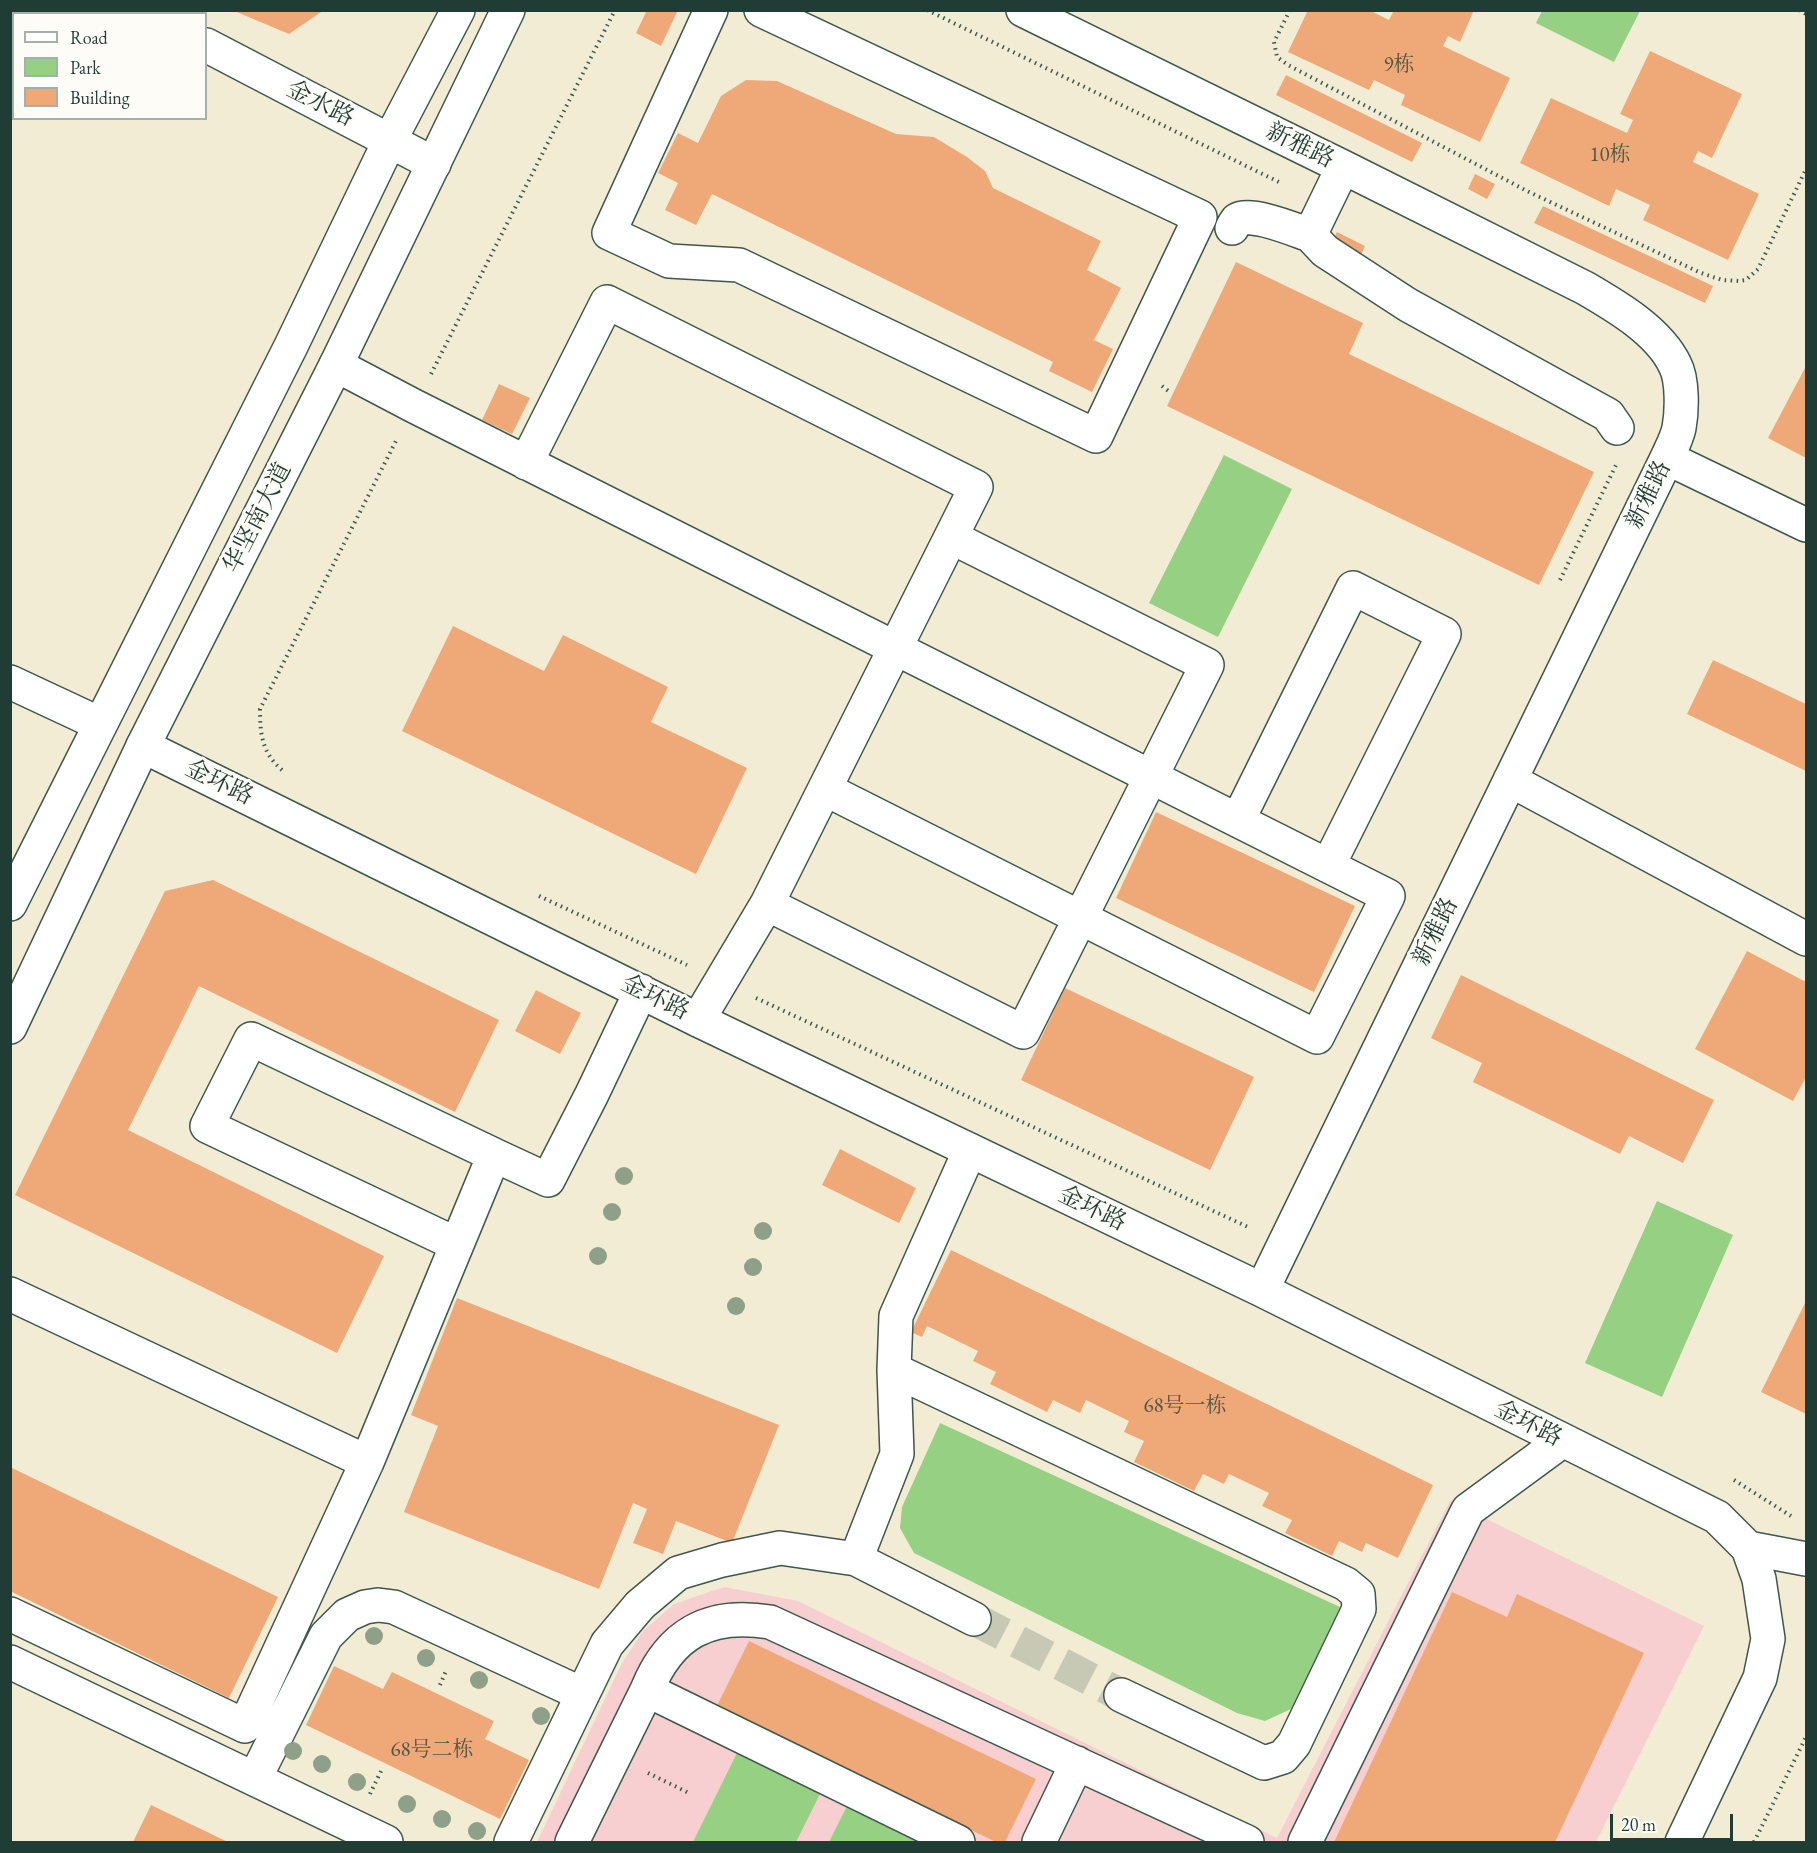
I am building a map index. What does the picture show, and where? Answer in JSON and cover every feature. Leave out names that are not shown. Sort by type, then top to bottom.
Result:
[{"type":"street","name":"华坚南大道","points":[[10,904],[291,346],[390,140],[458,10]]},
{"type":"street","name":"华坚南大道","points":[[10,1027],[143,746],[336,365],[508,10]]},
{"type":"street","points":[[711,10],[609,233],[669,261],[739,265],[1096,436],[1200,217],[761,10]]},
{"type":"street","name":"新雅路","points":[[1023,10],[1585,288],[1620,309],[1654,336],[1676,366],[1682,398],[1678,430],[1667,458],[1262,1290]]},
{"type":"street","name":"金水路","points":[[207,46],[434,164]]},
{"type":"street","points":[[1310,235],[1343,167]]},
{"type":"street","points":[[1232,228],[1237,220],[1247,217],[1310,235],[1325,251],[1408,305],[1608,415],[1617,428]]},
{"type":"street","points":[[526,463],[607,302],[976,487],[767,904],[698,1020]]},
{"type":"street","points":[[336,365],[526,463],[1388,896],[1317,1037],[825,789]]},
{"type":"street","points":[[1667,458],[1806,525]]},
{"type":"street","points":[[767,904],[1023,1032],[1207,665],[951,537]]},
{"type":"street","points":[[1238,820],[1353,588],[1444,634],[1328,866]]},
{"type":"street","points":[[10,682],[100,724]]},
{"type":"street","name":"金环路","points":[[143,746],[698,1020],[1262,1290],[1717,1517],[1748,1548],[1759,1579],[1768,1640],[1760,1678],[1682,1842]]},
{"type":"street","points":[[1510,780],[1806,939]]},
{"type":"street","points":[[456,1244],[207,1126],[251,1039],[548,1180],[592,1095],[641,991]]},
{"type":"street","points":[[856,1559],[897,1454],[894,1370],[896,1316],[970,1150]]},
{"type":"street","points":[[10,1614],[245,1726],[367,1462],[494,1155]]},
{"type":"street","points":[[10,1294],[367,1462]]},
{"type":"street","points":[[894,1370],[1346,1584],[1358,1594],[1359,1609],[1294,1744],[1283,1757],[1264,1763],[1121,1695]]},
{"type":"street","points":[[1305,1842],[1468,1510],[1562,1441]]},
{"type":"street","points":[[511,1842],[607,1644],[640,1605],[678,1573],[722,1560],[780,1548],[856,1559],[974,1619]]},
{"type":"street","points":[[1748,1548],[1806,1559]]},
{"type":"street","points":[[255,1778],[326,1636],[347,1615],[365,1607],[394,1606],[582,1694]]},
{"type":"street","points":[[572,1842],[655,1671],[667,1653],[683,1638],[702,1627],[724,1620],[747,1618],[770,1622],[1247,1842]]},
{"type":"street","points":[[10,1662],[386,1842]]},
{"type":"street","points":[[647,1690],[958,1842]]},
{"type":"street","points":[[1039,1842],[1077,1763]]},
{"type":"path","points":[[287,773],[269,755],[262,742],[260,709],[615,10]]},
{"type":"path","points":[[927,10],[1325,204]]},
{"type":"path","points":[[1290,10],[1274,42],[1277,57],[1288,64],[1527,191],[1701,273],[1722,280],[1746,280],[1758,269],[1806,169]]},
{"type":"path","points":[[1799,10],[1806,14]]},
{"type":"path","points":[[1560,580],[1613,473],[1618,459],[1617,428]]},
{"type":"path","points":[[538,895],[1247,1227],[1256,1229]]},
{"type":"path","points":[[1754,1842],[1806,1737]]},
{"type":"path","points":[[614,1756],[691,1794]]},
{"type":"shaded area","points":[[1450,1501],[1704,1626],[1596,1842],[537,1842],[622,1663],[643,1631],[674,1604],[724,1587],[798,1601],[1277,1838]]},
{"type":"green space","points":[[1542,10],[1640,11],[1614,62],[1536,23]]},
{"type":"green space","points":[[1224,455],[1292,489],[1218,637],[1149,603]]},
{"type":"green space","points":[[1657,1201],[1733,1235],[1662,1397],[1585,1363]]},
{"type":"green space","points":[[940,1423],[1340,1607],[1291,1709],[1265,1721],[1237,1713],[914,1553],[900,1528],[902,1507]]},
{"type":"green space","points":[[737,1753],[820,1794],[796,1842],[693,1842]]},
{"type":"green space","points":[[847,1806],[920,1842],[829,1842]]},
{"type":"building","points":[[232,10],[324,10],[289,34]]},
{"type":"building","points":[[647,10],[678,10],[661,46],[636,33]]},
{"type":"building","points":[[1308,10],[1369,10],[1389,20],[1394,10],[1474,10],[1460,42],[1448,36],[1443,46],[1510,78],[1480,142],[1401,105],[1405,95],[1374,80],[1369,90],[1288,52]]},
{"type":"building","points":[[1650,51],[1742,94],[1712,158],[1698,151],[1693,162],[1759,194],[1728,260],[1643,220],[1650,205],[1616,189],[1609,206],[1520,163],[1551,98],[1627,133],[1633,120],[1620,114]]},
{"type":"building","points":[[1286,75],[1422,143],[1412,162],[1276,95]]},
{"type":"building","points":[[746,80],[777,81],[896,134],[934,137],[985,171],[993,188],[1101,241],[1087,270],[1121,288],[1094,340],[1113,349],[1092,392],[1049,371],[1053,362],[712,194],[696,225],[665,210],[678,183],[658,173],[678,133],[698,143],[721,96]]},
{"type":"building","points":[[1475,174],[1495,184],[1487,199],[1468,189]]},
{"type":"building","points":[[1543,206],[1713,286],[1705,303],[1534,223]]},
{"type":"building","points":[[1337,232],[1365,246],[1360,257],[1332,243]]},
{"type":"building","points":[[1236,262],[1363,323],[1349,354],[1594,472],[1539,585],[1167,406]]},
{"type":"building","points":[[1806,366],[1806,458],[1768,438]]},
{"type":"building","points":[[499,384],[530,398],[512,434],[482,420]]},
{"type":"building","points":[[453,626],[544,671],[563,635],[668,687],[651,722],[747,768],[696,874],[402,731]]},
{"type":"building","points":[[1713,660],[1806,704],[1806,771],[1687,714]]},
{"type":"building","points":[[1156,812],[1355,906],[1314,992],[1116,898]]},
{"type":"building","points":[[213,880],[499,1020],[455,1112],[199,986],[128,1130],[384,1256],[337,1353],[15,1195],[165,891]]},
{"type":"building","points":[[1747,951],[1806,982],[1806,1077],[1793,1101],[1695,1049]]},
{"type":"building","points":[[1461,975],[1714,1100],[1683,1163],[1629,1136],[1620,1154],[1473,1082],[1482,1063],[1431,1038]]},
{"type":"building","points":[[1065,988],[1254,1077],[1210,1170],[1021,1080]]},
{"type":"building","points":[[536,990],[581,1013],[560,1054],[515,1031]]},
{"type":"building","points":[[840,1149],[916,1188],[899,1223],[822,1185]]},
{"type":"building","points":[[951,1250],[1433,1485],[1398,1558],[1366,1543],[1362,1552],[1339,1541],[1332,1556],[1285,1533],[1292,1520],[1262,1506],[1269,1493],[1229,1474],[1224,1484],[1203,1474],[1194,1491],[1134,1462],[1144,1441],[1124,1432],[1129,1421],[1086,1400],[1080,1413],[1053,1400],[1047,1412],[990,1384],[996,1372],[973,1361],[978,1351],[927,1326],[922,1337],[911,1332]]},
{"type":"building","points":[[457,1298],[779,1425],[732,1543],[676,1521],[663,1554],[633,1543],[647,1509],[633,1503],[599,1589],[404,1512],[438,1426],[411,1415]]},
{"type":"building","points":[[1806,1304],[1806,1414],[1761,1392]]},
{"type":"building","points":[[10,1467],[278,1597],[229,1698],[10,1591]]},
{"type":"building","points":[[1452,1592],[1507,1617],[1517,1594],[1644,1653],[1555,1842],[1334,1842]]},
{"type":"building","points":[[749,1641],[1036,1779],[1005,1842],[996,1842],[716,1708]]},
{"type":"building","points":[[334,1666],[383,1689],[392,1672],[494,1721],[485,1739],[529,1760],[500,1819],[306,1725]]},
{"type":"building","points":[[151,1805],[228,1842],[133,1842]]},
{"type":"tunnel","points":[[974,1619],[1121,1695]]}]
